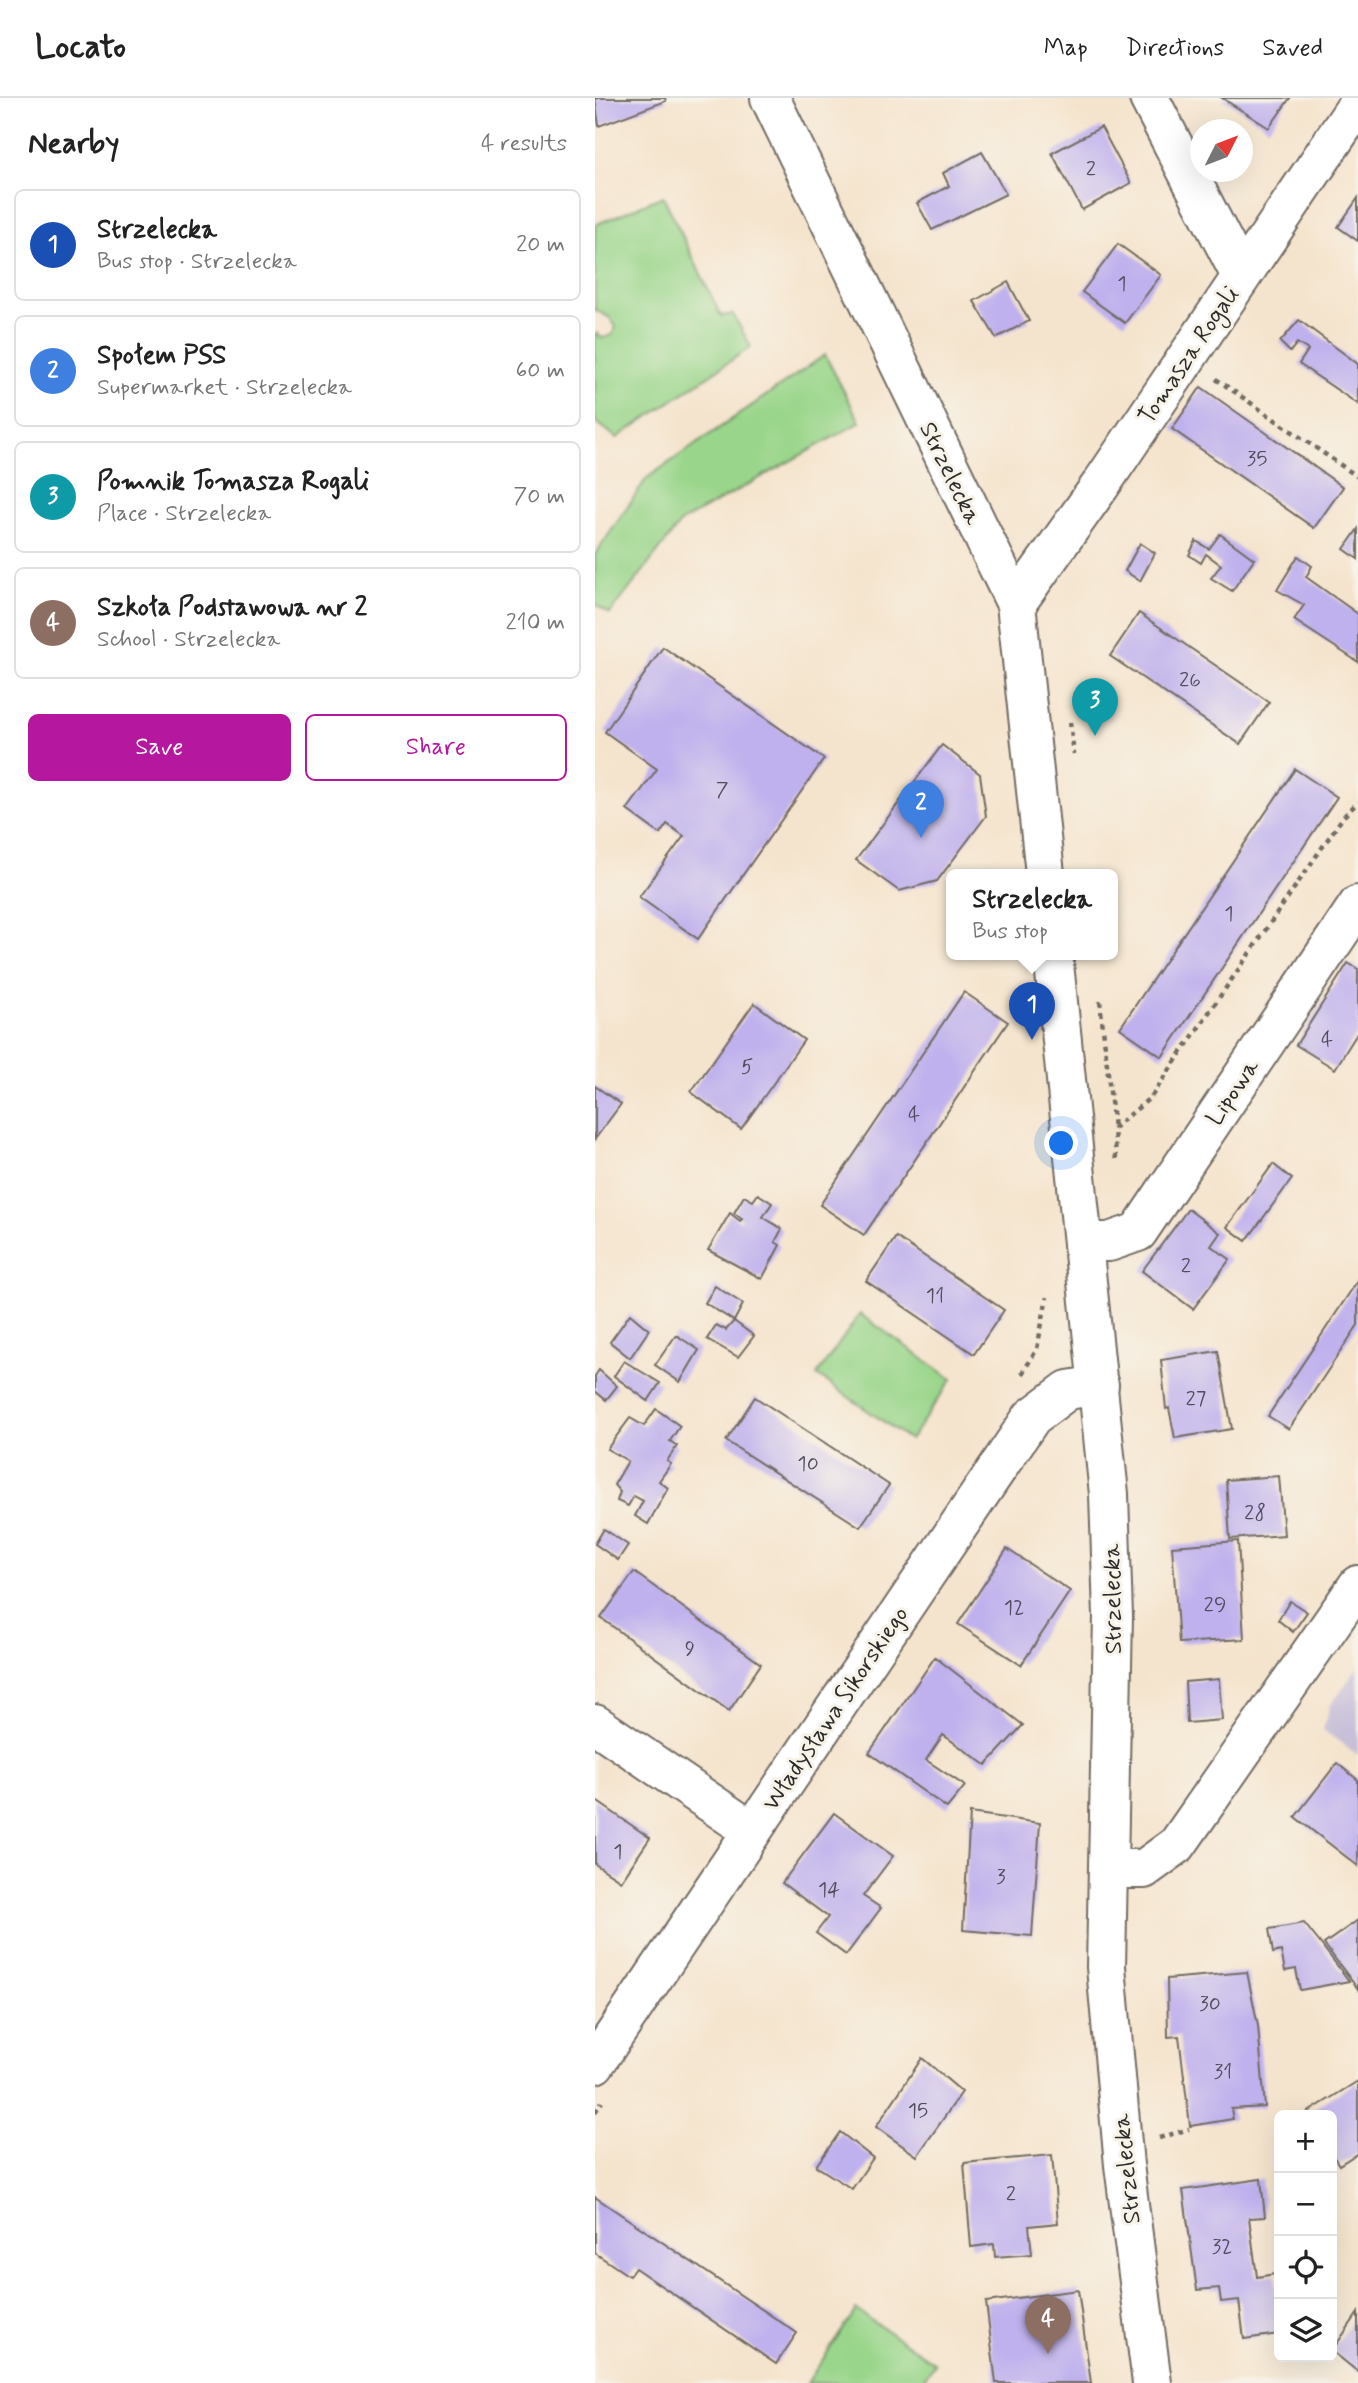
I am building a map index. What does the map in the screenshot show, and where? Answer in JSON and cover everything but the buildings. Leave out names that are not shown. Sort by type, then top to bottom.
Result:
[{"type":"street","name":"Strzelecka","points":[[769,98],[1016,604],[1044,869]]},
{"type":"street","points":[[1149,98],[1241,276]]},
{"type":"street","name":"Tomasza Rogali","points":[[1016,604],[1100,486],[1358,104]]},
{"type":"street","name":"Lipowa","points":[[1083,1242],[1109,1242],[1138,1232],[1358,905]]},
{"type":"street","name":"Strzelecka","points":[[1054,960],[1109,1494],[1113,1616],[1106,1967],[1124,2165],[1152,2383]]},
{"type":"street","name":"Władysława Sikorskiego","points":[[602,2077],[752,1830],[1032,1417],[1068,1390],[1099,1385]]},
{"type":"street","points":[[1109,1869],[1145,1869],[1177,1845],[1358,1585]]},
{"type":"street","points":[[595,1724],[752,1830]]},
{"type":"path","points":[[1215,378],[1358,477]]},
{"type":"path","points":[[1114,1129],[1151,1097],[1343,817],[1358,802]]},
{"type":"path","points":[[1099,995],[1117,1170]]},
{"type":"path","points":[[1016,1384],[1037,1349],[1048,1294]]},
{"type":"path","points":[[595,2112],[602,2077]]},
{"type":"path","points":[[1151,2140],[1189,2129]]},
{"type":"shaded area","points":[[1358,1667],[1358,1755],[1323,1730],[1330,1706]]},
{"type":"green space","points":[[663,196],[721,316],[733,314],[751,347],[617,438],[595,421],[595,336],[597,333],[603,338],[612,335],[616,327],[609,317],[595,310],[595,225]]},
{"type":"green space","points":[[825,355],[860,422],[681,522],[610,614],[595,604],[595,555],[647,478]]},
{"type":"green space","points":[[860,1314],[952,1379],[910,1440],[817,1375]]},
{"type":"green space","points":[[856,2310],[935,2363],[921,2383],[807,2383]]},
{"type":"place","name":"Pomnik Tomasza Rogali","points":[[1095,736]]},
{"type":"place","name":"Społem PSS","points":[[921,838]]},
{"type":"place","name":"Strzelecka","points":[[1032,1040]]},
{"type":"place","name":"Szkoła Podstawowa nr 2","points":[[1048,2354]]}]
